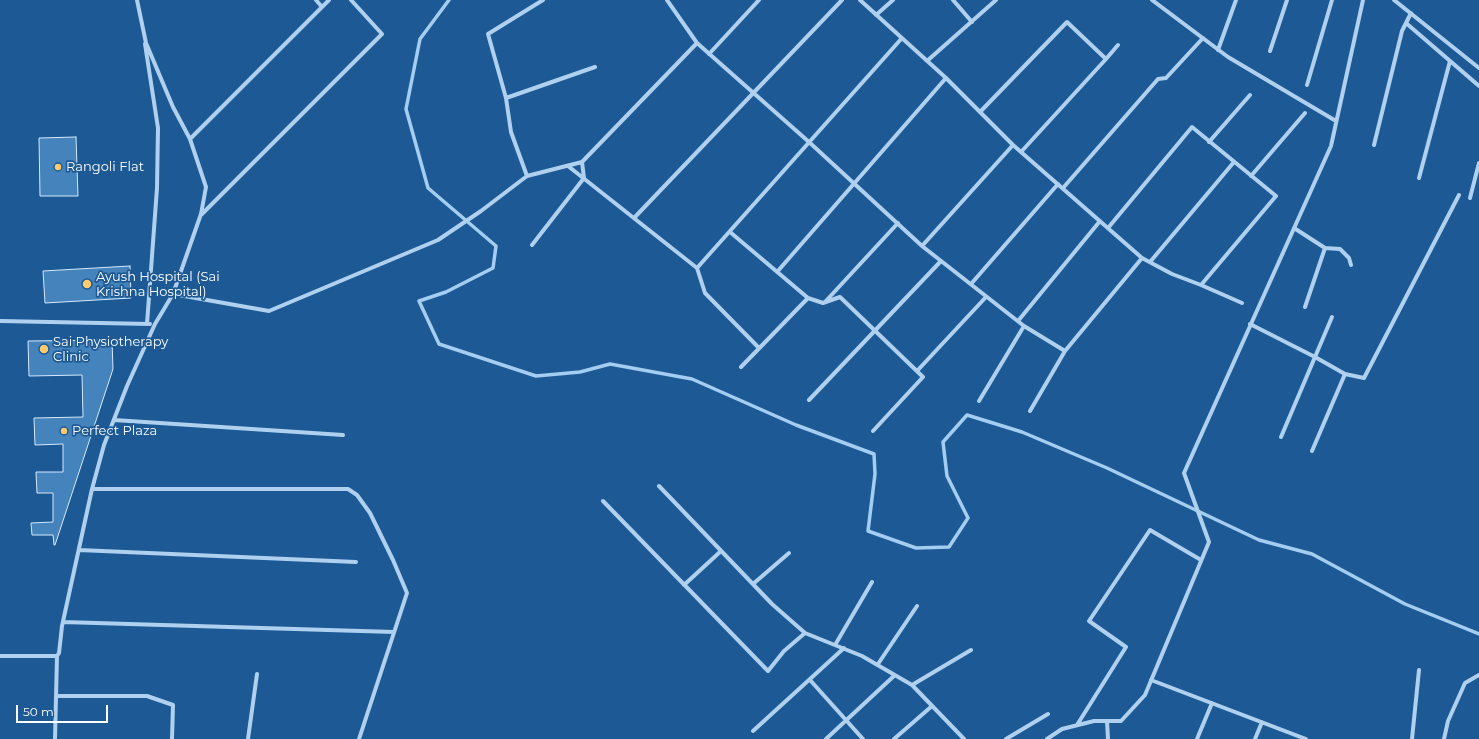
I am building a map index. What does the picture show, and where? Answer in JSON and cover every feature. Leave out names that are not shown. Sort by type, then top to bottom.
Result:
[{"type":"street","points":[[137,0],[158,128],[157,188],[147,324]]},
{"type":"street","points":[[316,0],[322,7]]},
{"type":"street","points":[[190,139],[329,0]]},
{"type":"street","points":[[201,214],[382,34],[351,0]]},
{"type":"street","points":[[527,176],[511,132],[506,98],[488,34],[543,0]]},
{"type":"street","points":[[667,0],[697,43],[809,142],[922,246],[1018,322],[1064,351]]},
{"type":"street","points":[[709,54],[759,0]]},
{"type":"street","points":[[634,218],[842,0]]},
{"type":"street","points":[[860,0],[946,78],[1013,145],[1142,258],[1172,274],[1242,303]]},
{"type":"street","points":[[876,15],[892,0]]},
{"type":"street","points":[[953,0],[972,22]]},
{"type":"street","points":[[927,61],[996,0]]},
{"type":"street","points":[[1152,0],[1228,57],[1336,121]]},
{"type":"street","points":[[1218,50],[1236,0]]},
{"type":"street","points":[[1270,50],[1287,0]]},
{"type":"street","points":[[1307,85],[1332,0]]},
{"type":"street","points":[[1047,739],[1062,729],[1076,725],[1094,721],[1121,721],[1145,695],[1152,680],[1209,542],[1184,473],[1331,146],[1363,0]]},
{"type":"street","points":[[1394,0],[1479,68]]},
{"type":"street","points":[[1374,145],[1402,31],[1411,13]]},
{"type":"street","points":[[55,739],[57,656],[59,653],[63,622],[92,489],[104,445],[127,386],[155,324],[173,294],[201,214],[206,187],[190,139],[173,107],[146,43],[140,16]]},
{"type":"street","points":[[980,112],[1067,22],[1106,59]]},
{"type":"street","points":[[1406,23],[1479,86]]},
{"type":"street","points":[[697,268],[902,38]]},
{"type":"street","points":[[1063,188],[1158,79],[1166,78],[1203,38]]},
{"type":"street","points":[[173,294],[269,312],[438,240],[481,211],[527,176],[582,162],[697,43]]},
{"type":"street","points":[[1021,152],[1118,44]]},
{"type":"street","points":[[1419,178],[1450,61]]},
{"type":"street","points":[[506,98],[595,67]]},
{"type":"street","points":[[777,272],[946,78]]},
{"type":"street","points":[[1209,142],[1250,95]]},
{"type":"street","points":[[1251,176],[1305,113]]},
{"type":"street","points":[[1108,228],[1192,127],[1276,196],[1201,285]]},
{"type":"street","points":[[922,246],[1013,145]]},
{"type":"street","points":[[532,245],[584,178],[582,162]]},
{"type":"street","points":[[1150,262],[1234,162]]},
{"type":"street","points":[[1470,198],[1479,163]]},
{"type":"street","points":[[568,166],[697,268],[705,294],[759,348]]},
{"type":"street","points":[[971,284],[1058,184]]},
{"type":"street","points":[[1250,324],[1345,374],[1364,378],[1459,195]]},
{"type":"street","points":[[1018,322],[1100,221]]},
{"type":"street","points":[[823,303],[898,223]]},
{"type":"street","points":[[1294,228],[1325,248],[1340,249],[1349,258],[1352,265]]},
{"type":"street","points":[[730,232],[808,298],[823,303],[840,296],[923,377],[873,431]]},
{"type":"street","points":[[1305,306],[1325,248]]},
{"type":"street","points":[[1030,411],[1064,351],[1142,258]]},
{"type":"street","points":[[809,400],[941,261]]},
{"type":"street","points":[[917,371],[986,297]]},
{"type":"street","points":[[741,367],[808,298]]},
{"type":"street","points":[[1281,437],[1332,317]]},
{"type":"street","points":[[0,321],[155,324]]},
{"type":"street","points":[[979,401],[1024,326]]},
{"type":"street","points":[[1312,451],[1345,374]]},
{"type":"street","points":[[114,420],[343,435]]},
{"type":"street","points":[[659,486],[772,604],[805,633],[862,656],[912,685],[964,739]]},
{"type":"street","points":[[92,489],[348,489],[357,495],[370,513],[393,560],[406,593],[359,739]]},
{"type":"street","points":[[603,501],[768,671],[784,651],[805,633]]},
{"type":"street","points":[[1076,725],[1126,648],[1089,621],[1150,530],[1201,560]]},
{"type":"street","points":[[79,550],[356,562]]},
{"type":"street","points":[[684,585],[721,551]]},
{"type":"street","points":[[753,584],[789,553]]},
{"type":"street","points":[[835,645],[872,582]]},
{"type":"street","points":[[878,664],[917,606]]},
{"type":"street","points":[[63,622],[394,632]]},
{"type":"street","points":[[753,731],[844,648]]},
{"type":"street","points":[[912,685],[971,650]]},
{"type":"street","points":[[0,656],[57,656]]},
{"type":"street","points":[[1412,739],[1419,670]]},
{"type":"street","points":[[248,739],[257,674]]},
{"type":"street","points":[[826,739],[895,675]]},
{"type":"street","points":[[1444,739],[1448,721],[1465,683],[1479,675]]},
{"type":"street","points":[[810,680],[863,739]]},
{"type":"street","points":[[1152,680],[1306,739]]},
{"type":"street","points":[[56,696],[147,696],[173,705],[172,739]]},
{"type":"street","points":[[1197,739],[1212,703]]},
{"type":"street","points":[[894,739],[932,706]]},
{"type":"street","points":[[1006,739],[1048,714]]},
{"type":"street","points":[[1107,721],[1108,739]]},
{"type":"street","points":[[1255,739],[1262,722]]},
{"type":"building","name":"Rangoli Flat","points":[[76,137],[78,196],[40,196],[39,138]]},
{"type":"building","name":"Ayush Hospital (Sai Krishna Hospital)","points":[[130,266],[131,298],[45,303],[43,271]]},
{"type":"building","name":"Perfect Plaza","points":[[112,340],[113,369],[54,545],[53,535],[32,535],[31,523],[53,522],[53,493],[37,493],[36,472],[63,472],[63,444],[35,445],[34,418],[83,417],[82,375],[29,376],[28,341]]},
{"type":"waterway","points":[[449,0],[420,39],[406,109],[428,188],[496,246],[493,268],[446,292],[419,301],[439,344],[536,376],[580,372],[610,364],[692,379],[796,425],[874,454],[875,474],[868,531],[916,548],[949,547],[968,518],[947,476],[943,442],[967,415],[1022,432],[1107,468],[1259,540],[1312,554],[1405,604],[1479,634]]},
{"type":"place","name":"Rangoli Flat","points":[[58,167]]},
{"type":"place","name":"Ayush Hospital (Sai Krishna Hospital)","points":[[87,284]]},
{"type":"place","name":"Sai Physiotherapy Clinic","points":[[44,349]]},
{"type":"place","name":"Perfect Plaza","points":[[64,431]]}]
